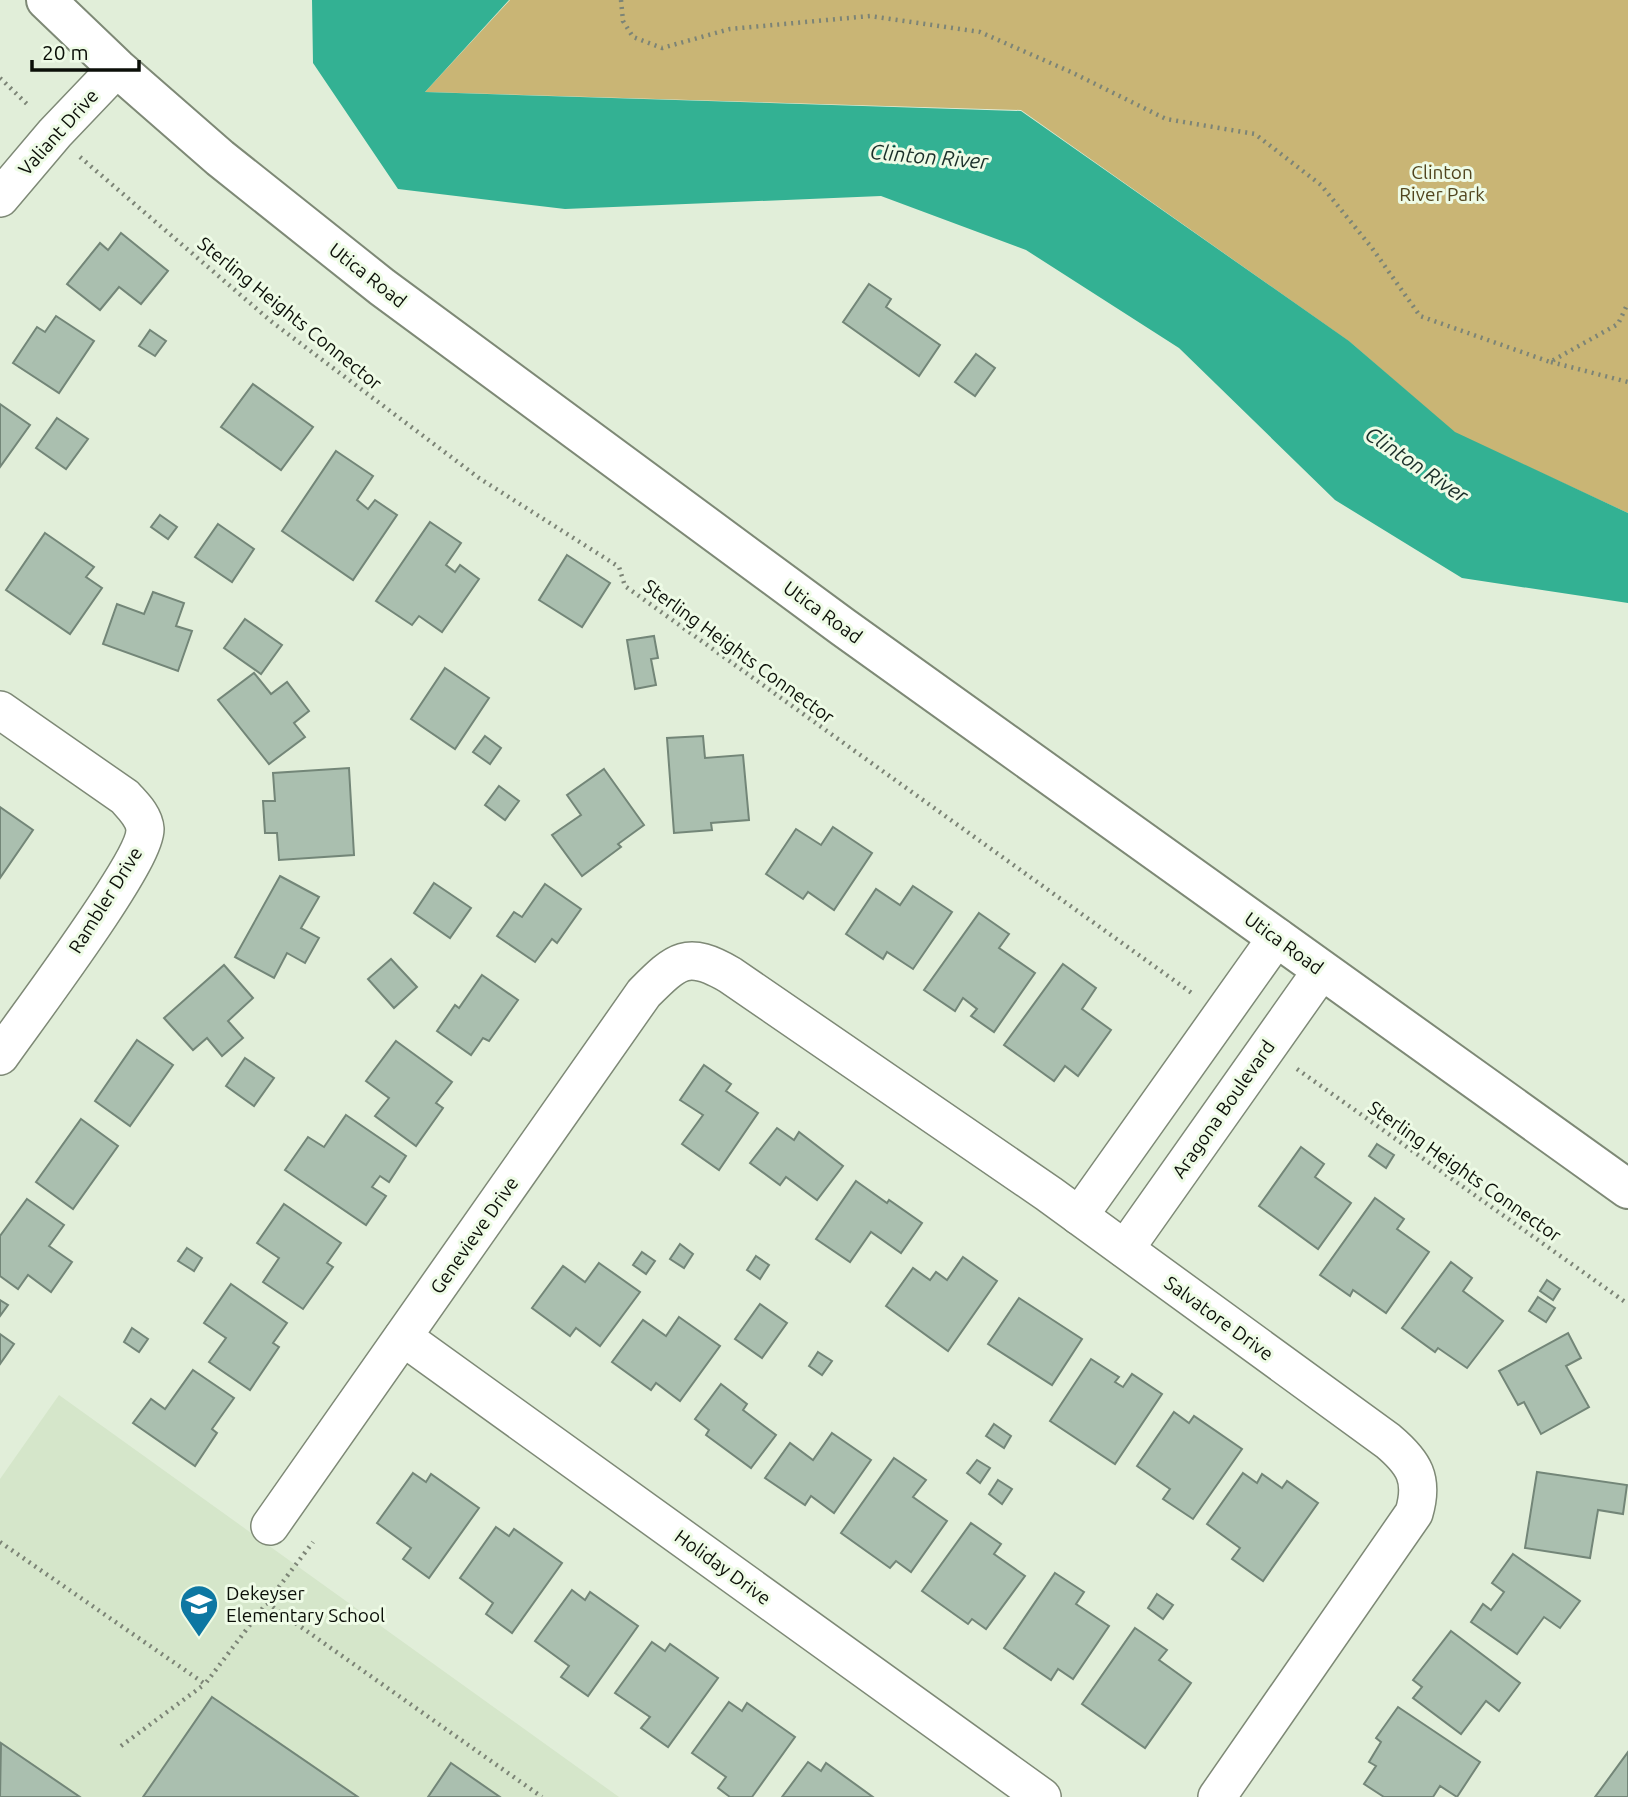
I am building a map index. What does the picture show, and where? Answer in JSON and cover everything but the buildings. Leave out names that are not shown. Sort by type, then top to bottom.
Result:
[{"type":"street","name":"Utica Road","points":[[46,0],[117,68],[220,158],[382,287],[843,627],[1628,1189]]},
{"type":"street","name":"Valiant Drive","points":[[0,198],[55,133],[117,68]]},
{"type":"street","name":"Rambler Drive","points":[[0,710],[125,797],[140,814],[145,828],[142,845],[119,885],[0,1056]]},
{"type":"street","points":[[1079,1216],[1277,937]]},
{"type":"street","name":"Salvatore Drive","points":[[692,960],[707,962],[730,975],[1079,1216],[1388,1441],[1412,1466],[1418,1480],[1419,1496],[1414,1513],[1217,1797]]},
{"type":"street","name":"Genevieve Drive","points":[[270,1526],[644,992],[676,964],[692,960]]},
{"type":"street","name":"Aragona Boulevard","points":[[1125,1249],[1322,970]]},
{"type":"street","name":"Holiday Drive","points":[[403,1337],[1042,1797]]},
{"type":"path","points":[[621,0],[623,21],[634,37],[662,48],[730,29],[870,16],[980,32],[1071,72],[1166,119],[1255,134],[1321,185],[1372,248],[1420,316],[1550,362],[1628,382]]},
{"type":"path","points":[[0,78],[20,97]]},
{"type":"path","name":"Sterling Heights Connector","points":[[73,153],[272,322],[468,470],[619,566],[625,586],[1200,999]]},
{"type":"path","points":[[1550,362],[1618,324],[1628,303]]},
{"type":"path","points":[[1623,313],[1628,320]]},
{"type":"path","name":"Sterling Heights Connector","points":[[1292,1065],[1628,1304]]},
{"type":"path","points":[[0,1542],[205,1684]]},
{"type":"path","points":[[121,1746],[205,1684],[313,1542]]},
{"type":"path","points":[[267,1602],[542,1797]]},
{"type":"shaded area","name":"Dekeyser Elementary School","points":[[59,1395],[619,1797],[0,1797],[0,1479]]},
{"type":"green space","name":"Clinton River Park","points":[[510,0],[1628,0],[1628,513],[1455,433],[1350,342],[1021,110],[425,92]]},
{"type":"water","name":"Clinton River","points":[[312,0],[509,0],[425,92],[1021,111],[1349,341],[1455,432],[1628,513],[1628,603],[1462,578],[1335,500],[1179,348],[1026,250],[881,196],[565,209],[398,189],[313,63]]},
{"type":"place","name":"Dekeyser Elementary School","points":[[199,1638]]}]
